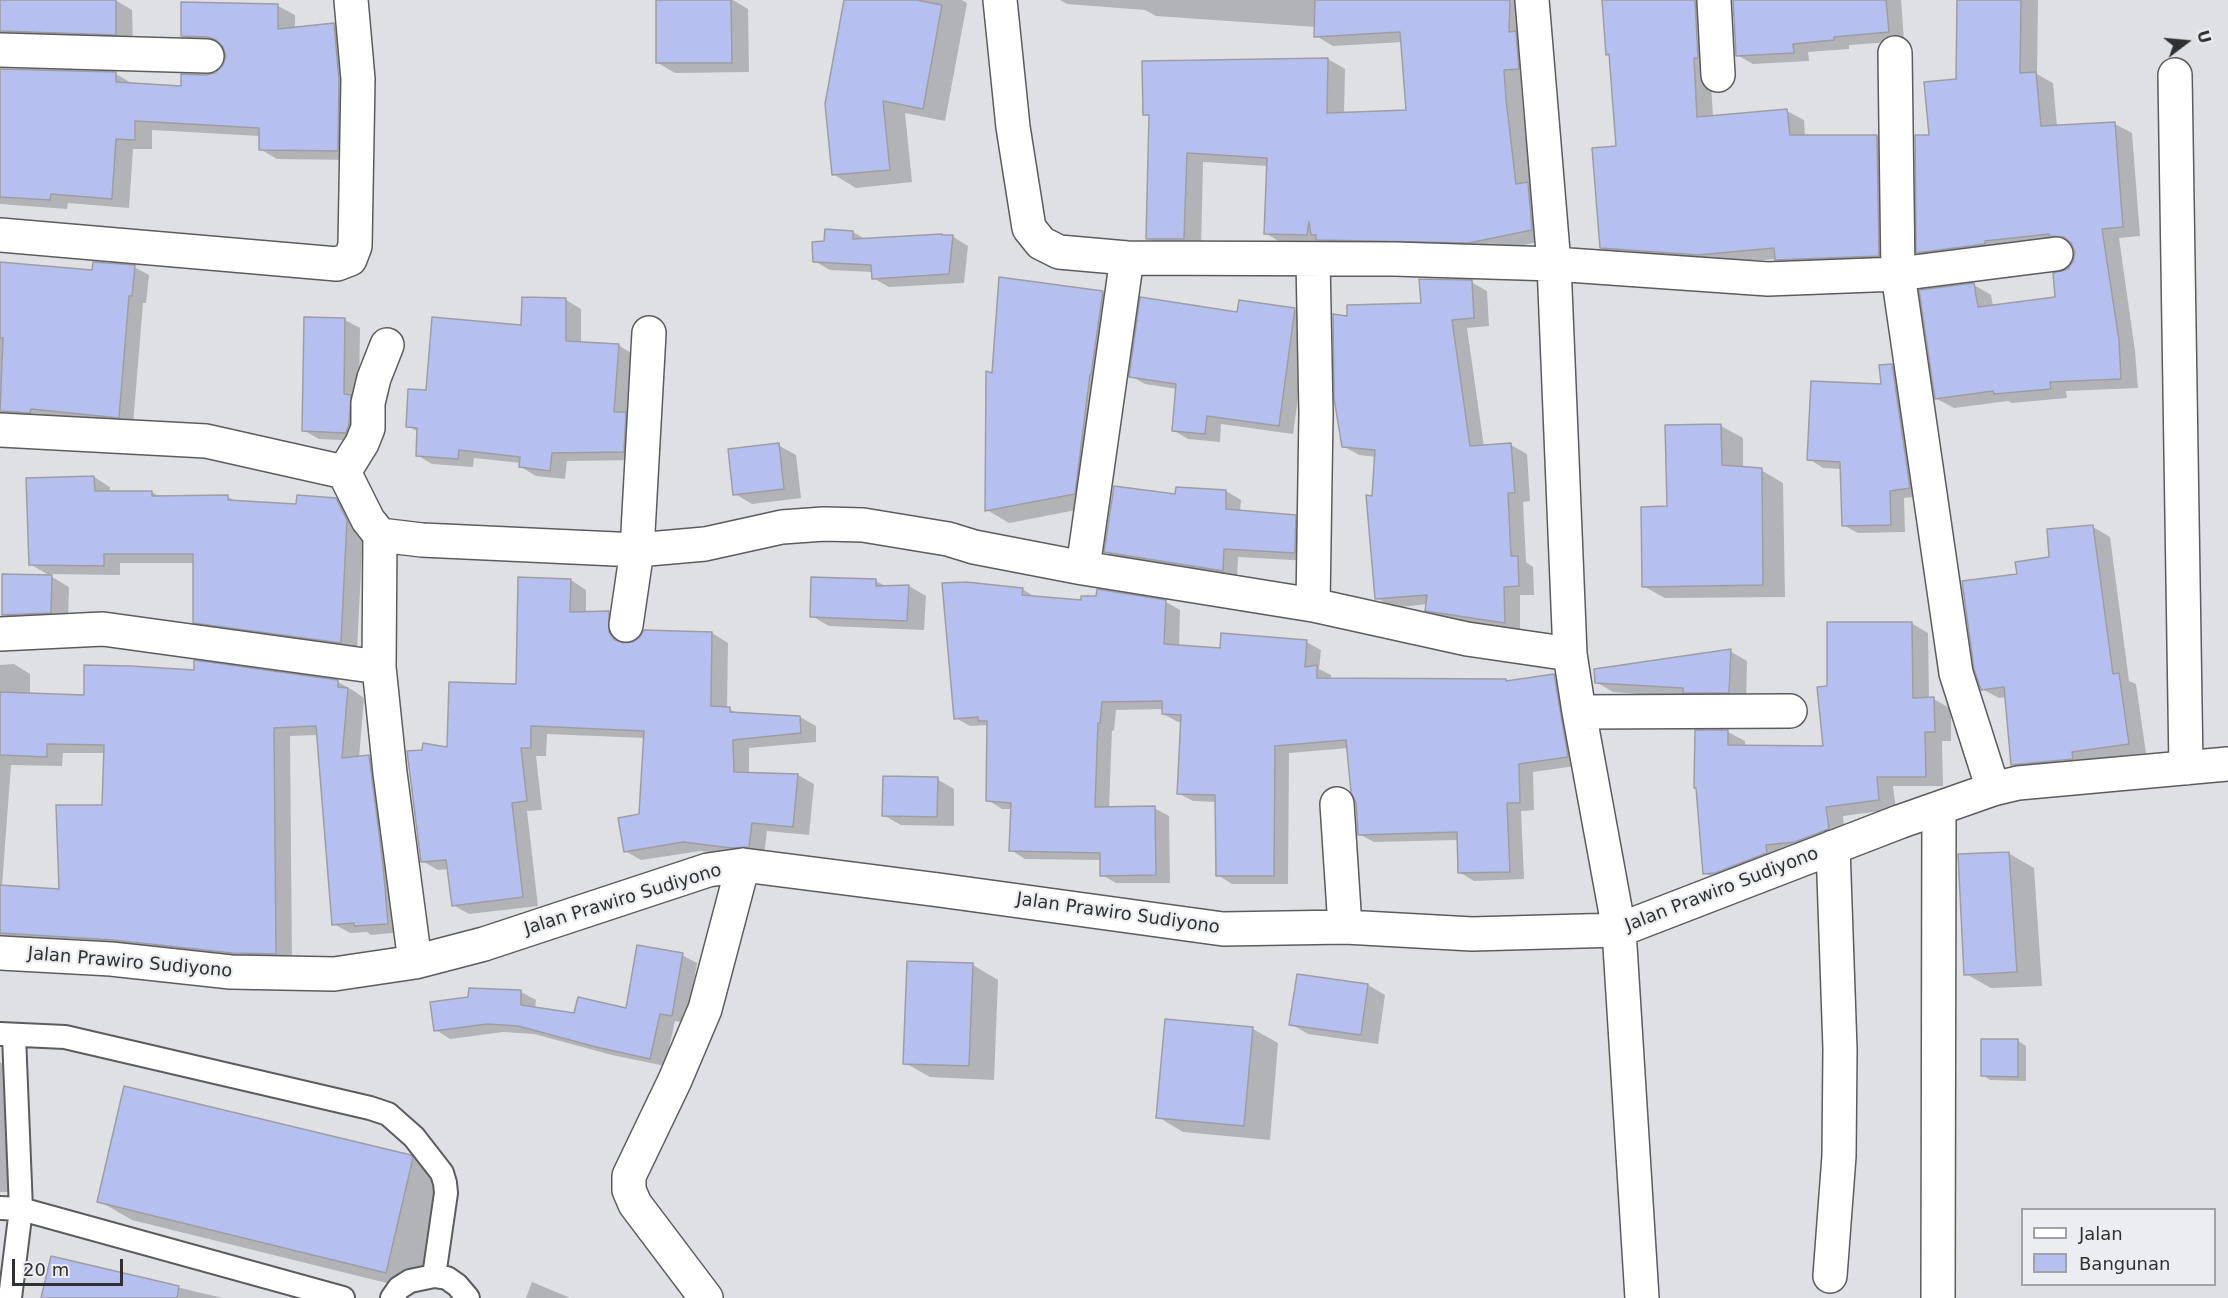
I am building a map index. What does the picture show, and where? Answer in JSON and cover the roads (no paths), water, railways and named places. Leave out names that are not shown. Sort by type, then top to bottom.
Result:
[{"type":"street","points":[[0,235],[337,264],[350,259],[355,246],[358,79],[351,0]]},
{"type":"street","points":[[1000,0],[1013,127],[1029,228],[1041,243],[1059,252],[1127,258],[1394,259],[1554,264],[1768,279],[1898,274],[2056,254]]},
{"type":"street","points":[[1532,0],[1554,264],[1570,654],[1619,930],[1642,1298]]},
{"type":"street","points":[[1714,0],[1718,75]]},
{"type":"street","points":[[0,50],[207,56]]},
{"type":"street","points":[[1894,53],[1898,274],[1956,673],[1993,789]]},
{"type":"street","points":[[2175,75],[2186,768]]},
{"type":"street","points":[[1083,568],[1127,258]]},
{"type":"street","points":[[1313,260],[1316,413],[1313,604]]},
{"type":"street","points":[[626,625],[637,550],[649,333]]},
{"type":"street","points":[[344,472],[363,443],[368,428],[368,403],[374,378],[387,345]]},
{"type":"street","points":[[0,430],[206,441],[344,472]]},
{"type":"street","points":[[344,472],[368,520],[380,535],[379,667],[390,773],[416,962]]},
{"type":"street","points":[[380,535],[422,540],[637,550],[705,544],[782,527],[824,524],[863,525],[948,539],[974,547],[1083,568],[1313,604],[1467,639],[1570,654]]},
{"type":"street","points":[[0,634],[103,629],[379,667]]},
{"type":"street","points":[[1579,712],[1790,711]]},
{"type":"street","name":"Jalan Prawiro Sudiyono","points":[[0,953],[111,959],[231,972],[334,974],[416,962],[484,944],[708,870],[743,865],[1223,929],[1345,927],[1472,934],[1619,930],[1993,789],[2018,783],[2228,764]]},
{"type":"street","points":[[1337,804],[1345,927]]},
{"type":"street","points":[[1938,1298],[1939,808]]},
{"type":"street","points":[[1830,1276],[1839,1156],[1840,1072],[1833,848]]},
{"type":"street","points":[[706,1298],[635,1204],[629,1190],[629,1176],[675,1080],[705,1009],[743,865]]},
{"type":"lane","points":[[10,1298],[11,1208],[7,1035],[65,1037],[388,1114],[414,1137],[442,1173],[445,1183],[446,1193],[434,1276]]},
{"type":"lane","points":[[11,1208],[343,1298]]},
{"type":"lane","points":[[392,1298],[399,1288],[410,1281],[434,1276],[447,1278],[457,1285],[468,1298]]}]
